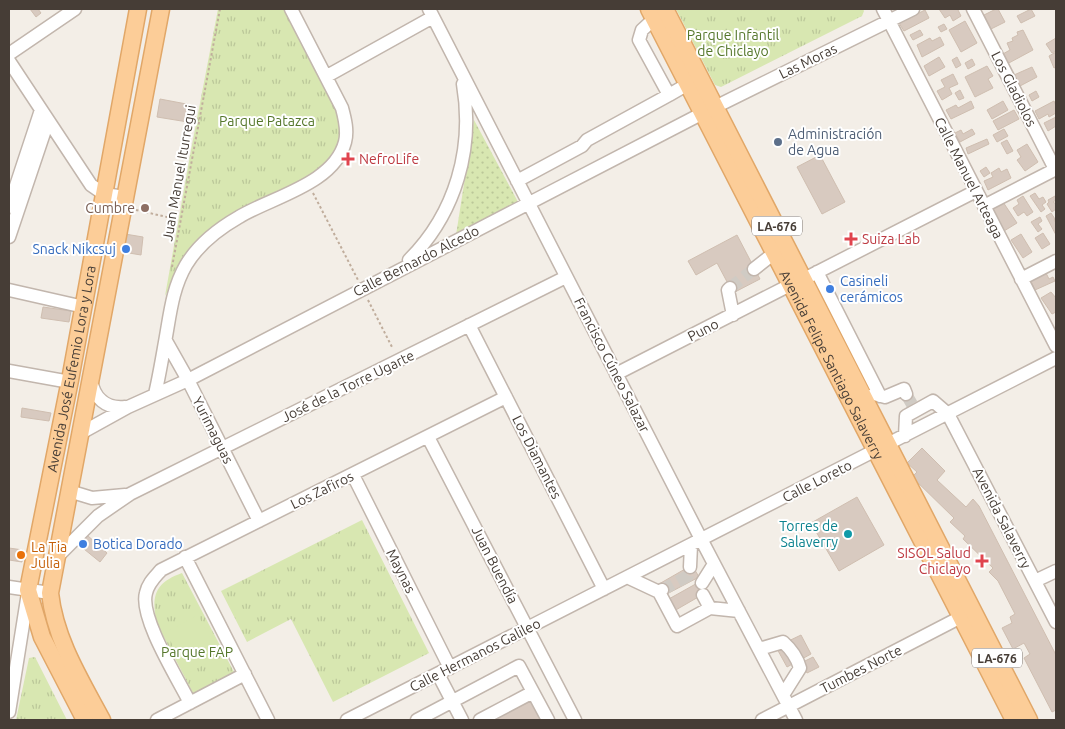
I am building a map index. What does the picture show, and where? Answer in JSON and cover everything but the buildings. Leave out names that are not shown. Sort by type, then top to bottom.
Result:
[{"type":"main road","name":"Avenida José Eufemio Lora y Lora","points":[[85,720],[42,637],[28,590],[70,382],[138,9]]},
{"type":"main road","name":"Avenida José Eufemio Lora y Lora","points":[[102,720],[66,652],[57,630],[50,593],[161,9]]},
{"type":"main road","name":"Avenida Felipe Santiago Salaverry","points":[[656,12],[688,84],[710,110],[773,254],[804,279],[821,298],[846,348],[881,448],[1029,720]]},
{"type":"main road","name":"Avenida Felipe Santiago Salaverry","points":[[656,12],[804,279],[961,617],[1014,720]]},
{"type":"street","points":[[9,54],[75,9]]},
{"type":"street","points":[[155,394],[166,341],[170,305],[186,265],[215,232],[240,216],[319,177],[332,166],[341,152],[345,141],[346,124],[342,108],[292,9]]},
{"type":"street","name":"Calle Manuel Arteaga","points":[[882,9],[1056,346]]},
{"type":"street","name":"Las Moras","points":[[710,110],[913,9]]},
{"type":"street","name":"Los Gladiolos","points":[[972,9],[1056,169]]},
{"type":"street","points":[[656,12],[642,30],[639,40],[669,94]]},
{"type":"street","points":[[327,76],[431,13]]},
{"type":"street","name":"Francisco Cúneo Salazar","points":[[431,13],[616,374],[696,542],[714,564],[796,720]]},
{"type":"street","points":[[9,61],[83,175],[97,190],[124,202]]},
{"type":"street","points":[[400,269],[420,249],[436,228],[449,204],[459,179],[465,152],[467,125],[466,98],[461,71]]},
{"type":"street","points":[[517,181],[582,146],[587,140],[688,84]]},
{"type":"street","name":"Calle Bernardo Alcedo","points":[[81,433],[128,407],[188,380],[362,288],[710,110]]},
{"type":"street","points":[[9,207],[44,115]]},
{"type":"street","points":[[984,206],[1056,169]]},
{"type":"street","points":[[9,237],[18,180]]},
{"type":"street","name":"Puno","points":[[616,374],[976,191]]},
{"type":"street","points":[[754,269],[773,254]]},
{"type":"street","points":[[1022,279],[1056,261]]},
{"type":"street","name":"José de la Torre Ugarte","points":[[57,558],[98,516],[130,494],[566,277]]},
{"type":"street","points":[[730,288],[728,290],[733,315]]},
{"type":"street","points":[[9,290],[84,307]]},
{"type":"street","name":"Los Diamantes","points":[[469,325],[604,589]]},
{"type":"street","name":"Yurimaguas","points":[[166,341],[260,521]]},
{"type":"street","points":[[846,348],[880,396]]},
{"type":"street","name":"Calle Loreto","points":[[604,589],[1056,358]]},
{"type":"street","points":[[9,371],[70,382]]},
{"type":"street","points":[[91,380],[96,396],[103,402],[110,406],[128,407]]},
{"type":"street","points":[[861,392],[885,397],[904,389],[906,394]]},
{"type":"street","name":"Los Zafiros","points":[[190,703],[149,622],[144,607],[146,592],[151,580],[161,570],[506,398]]},
{"type":"street","points":[[904,436],[906,416],[914,408],[934,401],[948,414]]},
{"type":"street","name":"Avenida Salaverry","points":[[948,414],[1056,622]]},
{"type":"street","name":"Juan Buendía","points":[[428,437],[576,720]]},
{"type":"street","name":"Maynas","points":[[353,475],[444,671],[453,701],[462,720]]},
{"type":"street","name":"José de la Torre Ugarte","points":[[69,491],[92,498],[130,494]]},
{"type":"street","points":[[690,567],[696,542]]},
{"type":"street","points":[[185,557],[268,720]]},
{"type":"street","points":[[710,608],[698,585],[714,564]]},
{"type":"street","points":[[1035,582],[1056,571]]},
{"type":"street","points":[[627,577],[660,591],[677,626],[710,608],[739,611]]},
{"type":"street","points":[[9,586],[50,593]]},
{"type":"street","name":"Calle Hermanos Galileo","points":[[355,718],[604,589]]},
{"type":"street","points":[[9,712],[28,590]]},
{"type":"street","name":"Tumbes Norte","points":[[762,720],[786,701],[961,617]]},
{"type":"street","points":[[759,649],[783,642],[798,659],[800,668],[786,701]]},
{"type":"street","points":[[417,720],[519,666],[548,720]]},
{"type":"street","points":[[157,720],[244,674]]},
{"type":"street","points":[[480,720],[533,692]]},
{"type":"path","name":"Juan Manuel Iturregui","points":[[170,272],[220,9]]},
{"type":"path","points":[[308,183],[398,360]]},
{"type":"path","points":[[124,202],[180,220]]},
{"type":"green space","name":"Parque Patazca","points":[[218,9],[287,9],[336,105],[341,124],[340,138],[333,155],[322,169],[239,213],[175,276],[165,296],[191,150]]},
{"type":"green space","name":"Parque Infantil de Chiclayo","points":[[676,9],[863,9],[864,11],[862,16],[721,87],[715,85]]},
{"type":"green space","points":[[474,120],[518,202],[456,235]]},
{"type":"green space","points":[[362,520],[429,653],[333,702],[291,619],[247,642],[221,591]]},
{"type":"green space","name":"Parque FAP","points":[[182,573],[235,674],[194,695],[157,624],[154,606],[160,586],[165,581]]},
{"type":"green space","points":[[198,615],[220,656],[187,674],[166,632]]},
{"type":"green space","points":[[35,657],[67,720],[16,720],[29,658]]},
{"type":"tunnel","points":[[730,288],[754,269]]},
{"type":"tunnel","points":[[906,394],[913,406]]},
{"type":"tunnel","points":[[662,590],[688,576],[690,567]]},
{"type":"place","name":"Administración de Agua","points":[[778,142]]},
{"type":"place","name":"NefroLife","points":[[348,159]]},
{"type":"place","name":"Cumbre","points":[[145,208]]},
{"type":"place","name":"Suiza Lab","points":[[851,239]]},
{"type":"place","name":"Snack Nikcsuj","points":[[126,249]]},
{"type":"place","name":"Casineli cerámicos","points":[[830,289]]},
{"type":"place","name":"Torres de Salaverry","points":[[848,534]]},
{"type":"place","name":"Botica Dorado","points":[[83,544]]},
{"type":"place","name":"La Tia Julia","points":[[21,555]]},
{"type":"place","name":"SISOL Salud Chiclayo","points":[[982,561]]}]
